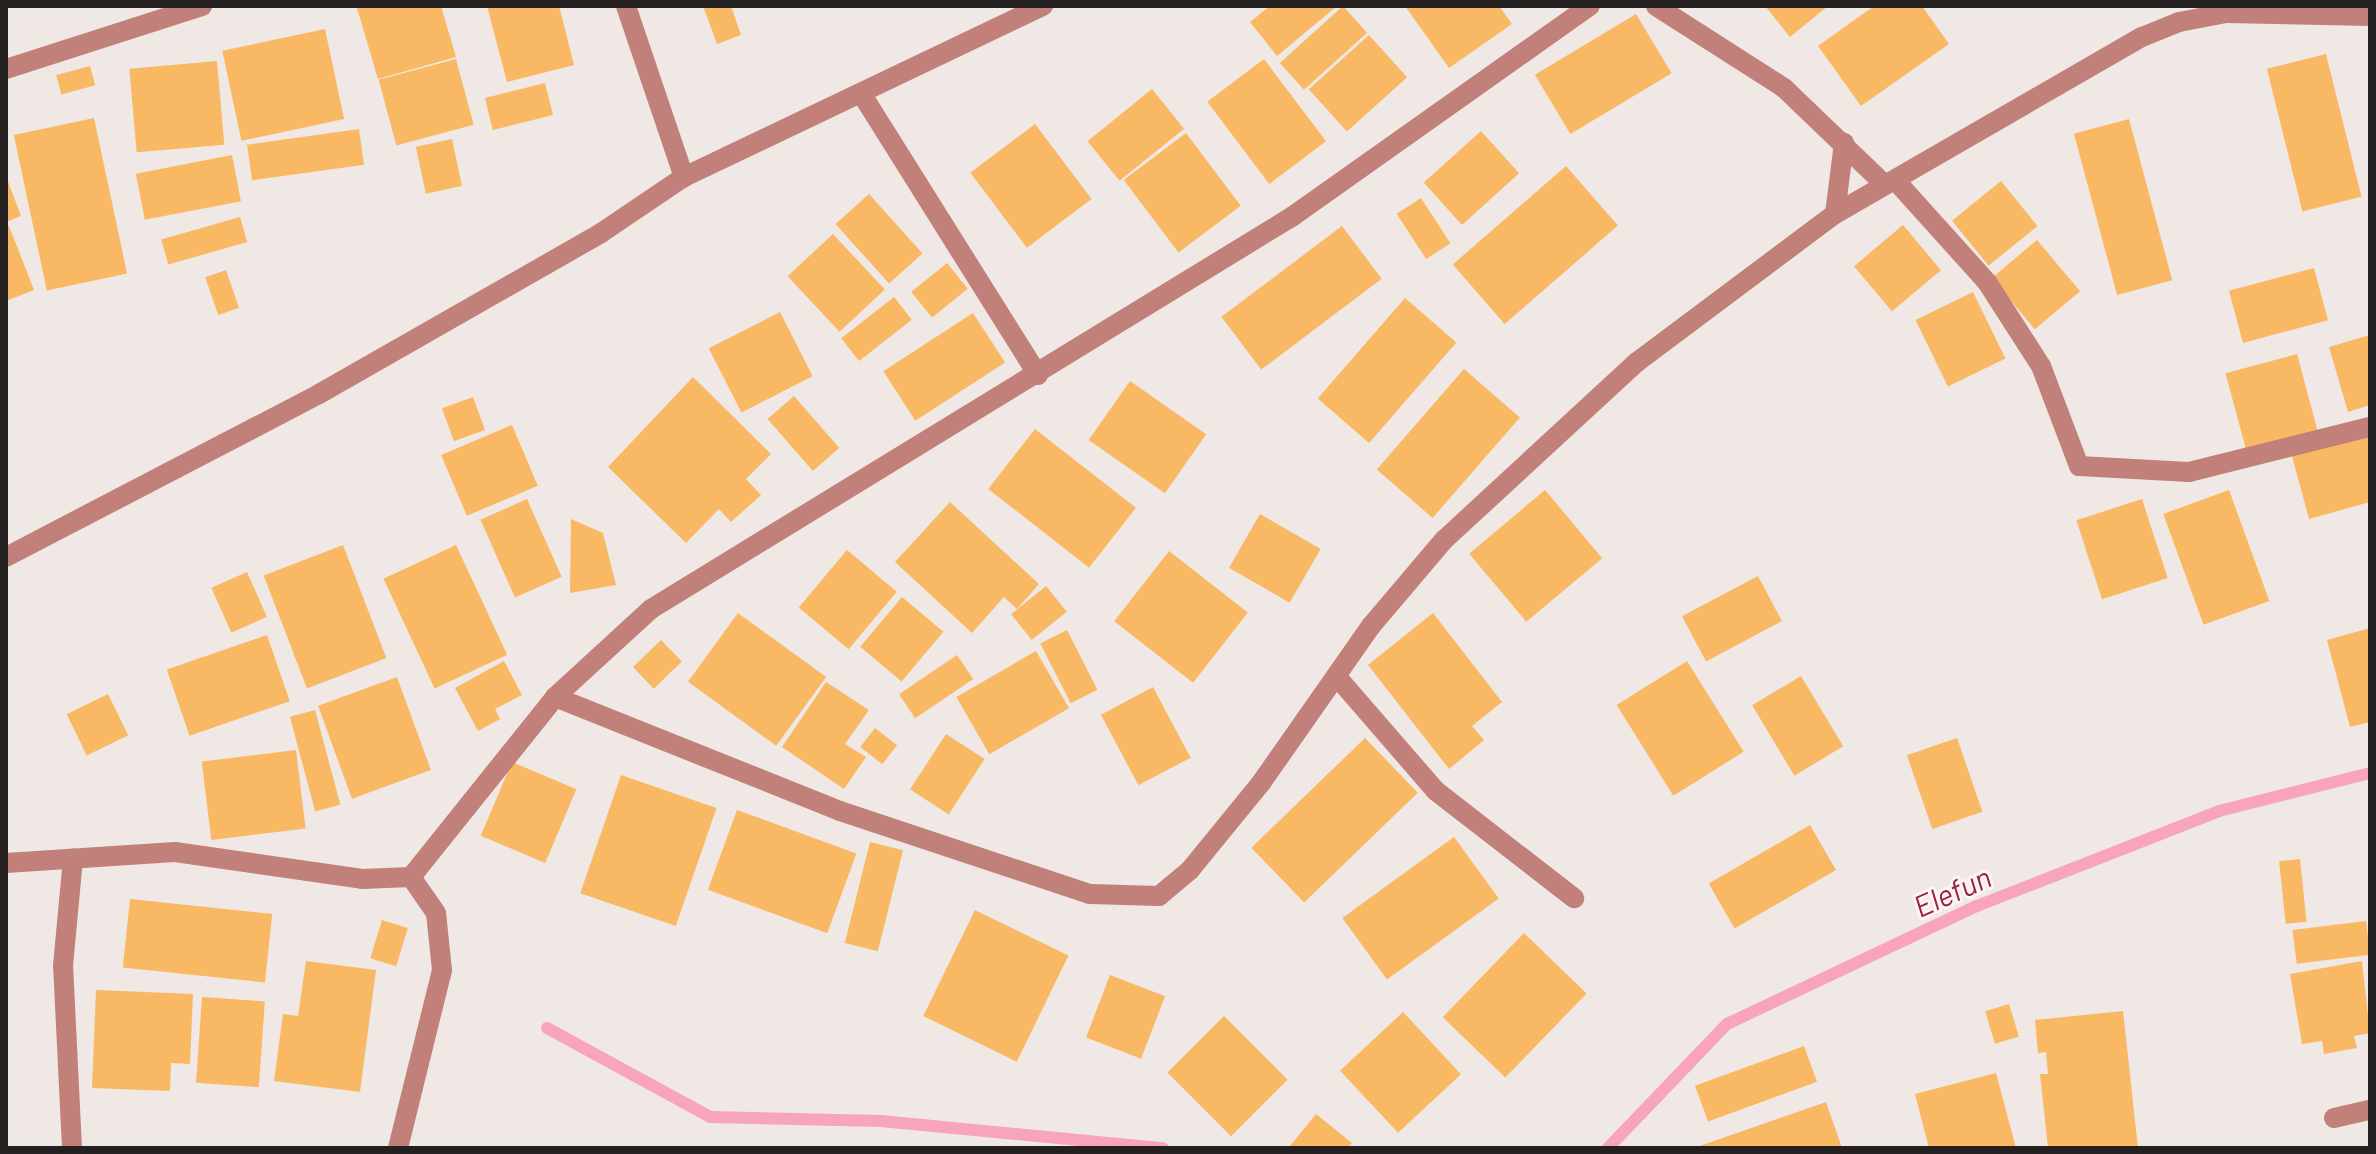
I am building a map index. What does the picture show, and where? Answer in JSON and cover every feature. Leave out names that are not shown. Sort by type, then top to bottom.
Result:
[{"type":"street","points":[[6,69],[202,6]]},
{"type":"street","points":[[626,6],[684,177]]},
{"type":"street","points":[[6,557],[319,394],[601,233],[684,177],[1043,6]]},
{"type":"street","points":[[6,863],[175,852],[362,879],[411,877],[555,697],[651,609],[1038,375],[1293,216],[1590,6]]},
{"type":"street","points":[[1656,6],[1784,88],[1889,182],[1987,282],[2041,366],[2079,466],[2189,472],[2370,427]]},
{"type":"street","points":[[555,697],[840,811],[1090,894],[1134,898],[1159,896],[1190,870],[1338,678],[1380,615],[1496,491],[1637,362],[1835,214],[2142,37],[2179,22],[2226,13],[2370,16]]},
{"type":"street","points":[[861,93],[1038,375]]},
{"type":"street","points":[[1835,214],[1844,143]]},
{"type":"street","points":[[1338,678],[1436,791],[1574,898]]},
{"type":"street","points":[[72,1148],[63,966],[73,858]]},
{"type":"street","points":[[398,1148],[442,970],[436,913],[411,877]]},
{"type":"street","points":[[2334,1118],[2370,1110]]},
{"type":"building","points":[[441,6],[456,57],[378,79],[357,8]]},
{"type":"building","points":[[487,6],[559,6],[574,65],[507,82]]},
{"type":"building","points":[[703,6],[731,6],[741,35],[717,44]]},
{"type":"building","points":[[1270,6],[1337,6],[1277,56],[1250,22]]},
{"type":"building","points":[[1343,6],[1367,33],[1304,90],[1280,63]]},
{"type":"building","points":[[1405,6],[1499,6],[1512,24],[1449,68]]},
{"type":"building","points":[[1765,6],[1828,6],[1790,37]]},
{"type":"building","points":[[1874,6],[1922,6],[1949,44],[1861,106],[1818,46]]},
{"type":"building","points":[[1636,14],[1672,73],[1570,134],[1535,75]]},
{"type":"building","points":[[325,29],[344,119],[241,141],[222,51]]},
{"type":"building","points":[[1369,35],[1407,77],[1347,132],[1309,89]]},
{"type":"building","points":[[2326,54],[2362,197],[2302,211],[2267,69]]},
{"type":"building","points":[[456,59],[474,125],[396,145],[379,80]]},
{"type":"building","points":[[1264,59],[1326,141],[1269,184],[1207,102]]},
{"type":"building","points":[[217,61],[224,145],[137,152],[129,69]]},
{"type":"building","points":[[90,66],[95,85],[61,94],[56,75]]},
{"type":"building","points":[[545,83],[553,115],[493,130],[485,98]]},
{"type":"building","points":[[1152,89],[1184,129],[1120,181],[1087,141]]},
{"type":"building","points":[[94,118],[127,274],[47,291],[14,135]]},
{"type":"building","points":[[2129,119],[2172,280],[2117,295],[2074,134]]},
{"type":"building","points":[[1035,124],[1092,199],[1027,248],[970,173]]},
{"type":"building","points":[[359,129],[364,165],[252,180],[247,145]]},
{"type":"building","points":[[1481,131],[1519,173],[1462,225],[1424,183]]},
{"type":"building","points":[[1186,133],[1241,206],[1178,253],[1124,180]]},
{"type":"building","points":[[452,139],[462,186],[426,194],[416,147]]},
{"type":"building","points":[[232,155],[241,201],[145,220],[136,174]]},
{"type":"building","points":[[1566,166],[1618,226],[1505,324],[1453,264]]},
{"type":"building","points":[[6,176],[21,216],[6,222]]},
{"type":"building","points":[[2001,181],[2038,226],[1989,266],[1952,221]]},
{"type":"building","points":[[869,194],[923,253],[889,284],[836,224]]},
{"type":"building","points":[[1421,198],[1450,243],[1426,259],[1397,214]]},
{"type":"building","points":[[240,217],[247,242],[168,265],[161,240]]},
{"type":"building","points":[[1903,225],[1941,270],[1892,311],[1854,266]]},
{"type":"building","points":[[9,226],[34,290],[6,301],[6,227]]},
{"type":"building","points":[[1342,226],[1382,279],[1261,370],[1221,317]]},
{"type":"building","points":[[833,234],[885,290],[839,332],[788,276]]},
{"type":"building","points":[[2037,240],[2080,291],[2035,329],[1992,278]]},
{"type":"building","points":[[947,263],[968,289],[932,318],[911,292]]},
{"type":"building","points":[[2314,268],[2328,320],[2243,343],[2229,291]]},
{"type":"building","points":[[226,270],[239,308],[218,315],[205,277]]},
{"type":"building","points":[[1973,292],[2005,359],[1948,387],[1915,320]]},
{"type":"building","points":[[894,297],[912,320],[859,361],[841,338]]},
{"type":"building","points":[[1405,298],[1456,343],[1369,443],[1318,398]]},
{"type":"building","points":[[780,312],[813,376],[741,412],[709,348]]},
{"type":"building","points":[[973,313],[1005,362],[915,421],[883,371]]},
{"type":"building","points":[[2370,335],[2370,405],[2348,412],[2329,347]]},
{"type":"building","points":[[2297,354],[2319,435],[2247,454],[2226,373]]},
{"type":"building","points":[[1464,369],[1520,418],[1433,518],[1377,469]]},
{"type":"building","points":[[693,377],[771,454],[746,479],[761,495],[731,522],[719,509],[686,543],[608,467]]},
{"type":"building","points":[[1130,381],[1206,434],[1165,493],[1089,440]]},
{"type":"building","points":[[794,396],[839,448],[813,471],[768,419]]},
{"type":"building","points":[[473,397],[485,430],[454,441],[442,408]]},
{"type":"building","points":[[512,425],[538,486],[467,516],[441,455]]},
{"type":"building","points":[[1035,429],[1136,508],[1089,568],[988,489]]},
{"type":"building","points":[[2370,435],[2370,502],[2309,519],[2292,456]]},
{"type":"building","points":[[1545,490],[1602,558],[1526,622],[1469,554]]},
{"type":"building","points":[[2229,490],[2269,601],[2204,625],[2163,514]]},
{"type":"building","points":[[527,499],[562,577],[515,597],[480,520]]},
{"type":"building","points":[[2142,499],[2168,578],[2102,599],[2076,520]]},
{"type":"building","points":[[950,502],[1039,584],[1017,609],[1004,597],[972,633],[895,562]]},
{"type":"building","points":[[1260,514],[1321,549],[1290,603],[1229,568]]},
{"type":"building","points":[[571,519],[603,533],[616,585],[570,593]]},
{"type":"building","points":[[343,545],[386,658],[307,688],[264,575]]},
{"type":"building","points":[[456,545],[507,655],[435,688],[383,579]]},
{"type":"building","points":[[847,550],[897,592],[849,649],[799,607]]},
{"type":"building","points":[[1169,551],[1248,613],[1193,683],[1114,621]]},
{"type":"building","points":[[247,572],[267,617],[231,633],[211,588]]},
{"type":"building","points":[[1758,576],[1782,621],[1706,661],[1682,616]]},
{"type":"building","points":[[1046,586],[1067,612],[1032,640],[1011,614]]},
{"type":"building","points":[[902,597],[943,632],[902,682],[860,647]]},
{"type":"building","points":[[738,613],[826,677],[776,746],[688,682]]},
{"type":"building","points":[[1433,613],[1502,702],[1472,726],[1484,740],[1449,769],[1368,665]]},
{"type":"building","points":[[2370,628],[2370,722],[2350,727],[2327,640]]},
{"type":"building","points":[[1067,630],[1097,690],[1071,703],[1040,644]]},
{"type":"building","points":[[267,635],[290,701],[190,736],[167,670]]},
{"type":"building","points":[[661,640],[682,662],[654,689],[633,667]]},
{"type":"building","points":[[1036,651],[1069,708],[989,754],[956,697]]},
{"type":"building","points":[[957,655],[973,679],[915,718],[899,694]]},
{"type":"building","points":[[504,661],[522,695],[495,709],[500,719],[478,731],[455,688]]},
{"type":"building","points":[[1687,661],[1744,752],[1673,796],[1617,705]]},
{"type":"building","points":[[1801,676],[1843,746],[1794,776],[1752,705]]},
{"type":"building","points":[[397,677],[431,770],[352,799],[318,706]]},
{"type":"building","points":[[826,682],[869,710],[845,744],[866,757],[844,789],[782,747]]},
{"type":"building","points":[[1153,687],[1191,758],[1138,785],[1101,715]]},
{"type":"building","points":[[108,694],[128,735],[87,756],[67,714]]},
{"type":"building","points":[[315,710],[340,805],[315,811],[290,717]]},
{"type":"building","points":[[875,728],[897,745],[882,764],[860,747]]},
{"type":"building","points":[[946,734],[985,759],[949,814],[910,789]]},
{"type":"building","points":[[1365,738],[1418,793],[1304,902],[1251,848]]},
{"type":"building","points":[[1957,738],[1982,812],[1932,829],[1907,755]]},
{"type":"building","points":[[296,750],[306,828],[211,840],[202,762]]},
{"type":"building","points":[[512,762],[576,789],[545,863],[481,836]]},
{"type":"building","points":[[621,775],[716,808],[676,926],[580,893]]},
{"type":"building","points":[[737,810],[856,853],[827,933],[708,890]]},
{"type":"building","points":[[1810,825],[1836,870],[1735,929],[1709,884]]},
{"type":"building","points":[[1454,837],[1499,898],[1387,980],[1342,918]]},
{"type":"building","points":[[870,842],[903,850],[878,951],[845,943]]},
{"type":"building","points":[[2300,859],[2307,922],[2286,924],[2279,861]]},
{"type":"building","points":[[130,899],[272,914],[265,983],[123,968]]},
{"type":"building","points":[[975,910],[1068,956],[1017,1062],[923,1016]]},
{"type":"building","points":[[382,920],[408,928],[396,966],[370,958]]},
{"type":"building","points":[[2366,921],[2370,955],[2297,964],[2293,930]]},
{"type":"building","points":[[1524,933],[1587,993],[1505,1078],[1443,1017]]},
{"type":"building","points":[[306,961],[376,970],[360,1092],[274,1081],[283,1014],[298,1016]]},
{"type":"building","points":[[2362,961],[2370,1033],[2354,1036],[2357,1048],[2324,1054],[2322,1041],[2302,1044],[2290,974]]},
{"type":"building","points":[[1110,975],[1165,996],[1141,1059],[1086,1038]]},
{"type":"building","points":[[96,990],[193,994],[190,1064],[171,1063],[170,1091],[92,1088]]},
{"type":"building","points":[[202,997],[265,1001],[259,1087],[196,1083]]},
{"type":"building","points":[[2009,1004],[2019,1037],[1995,1044],[1985,1011]]},
{"type":"building","points":[[2123,1011],[2138,1148],[2048,1148],[2040,1074],[2048,1074],[2046,1052],[2038,1053],[2035,1020]]},
{"type":"building","points":[[1403,1012],[1461,1074],[1398,1133],[1340,1071]]},
{"type":"building","points":[[1224,1016],[1288,1080],[1231,1136],[1167,1073]]},
{"type":"building","points":[[1804,1046],[1817,1082],[1708,1121],[1695,1086]]},
{"type":"building","points":[[1996,1073],[2016,1148],[1929,1148],[1915,1094]]},
{"type":"building","points":[[1826,1102],[1842,1148],[1694,1148]]},
{"type":"building","points":[[1316,1114],[1352,1143],[1347,1148],[1290,1146]]},
{"type":"waterway","name":"Elefun","points":[[1608,1148],[1727,1024],[1977,906],[2219,811],[2370,773]]},
{"type":"waterway","points":[[547,1028],[710,1117],[881,1121],[1163,1148]]}]
